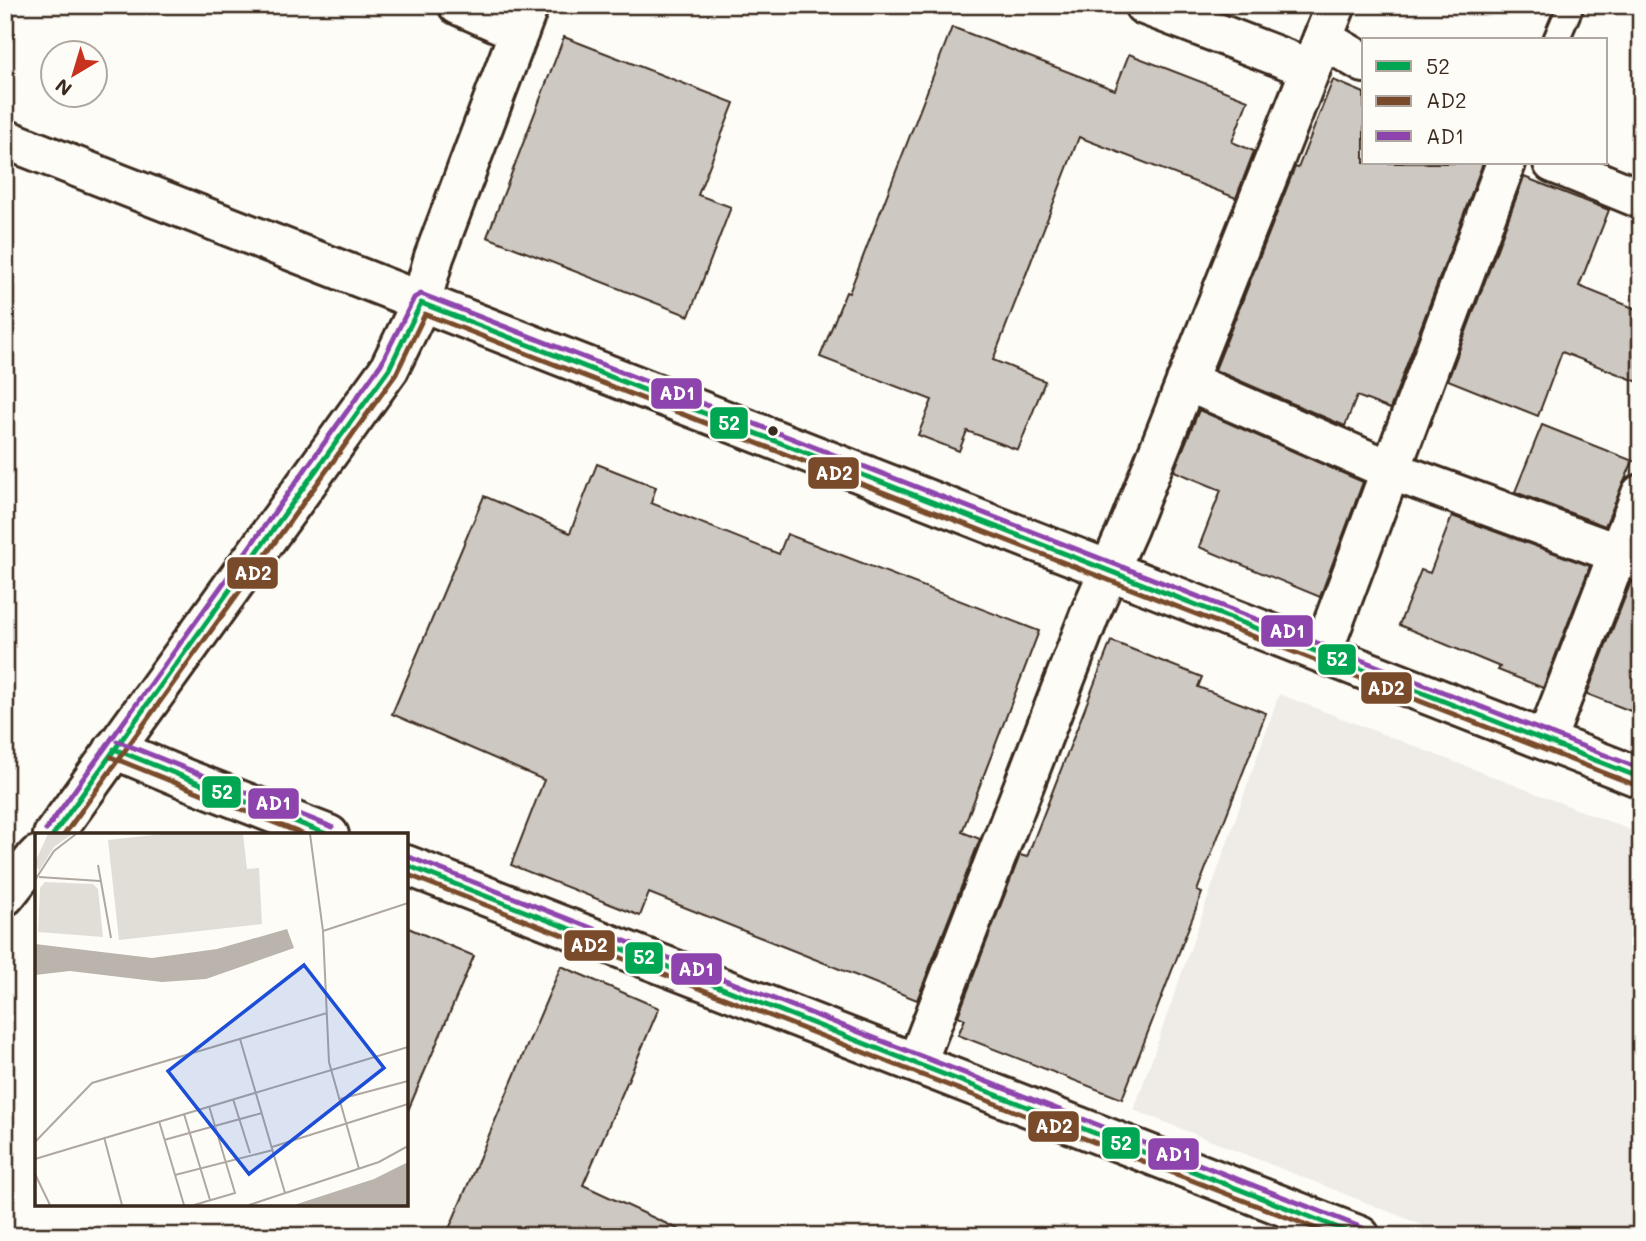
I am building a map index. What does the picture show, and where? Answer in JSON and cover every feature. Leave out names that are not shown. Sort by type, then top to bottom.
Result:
[{"type":"street","points":[[55,833],[389,369],[421,303],[434,257],[524,18],[458,5]]},
{"type":"street","points":[[1144,5],[1323,38],[1362,62]]},
{"type":"street","points":[[917,1062],[1109,569],[1128,528],[1323,38]]},
{"type":"street","points":[[5,139],[1641,778]]},
{"type":"street","points":[[1322,653],[1506,164]]},
{"type":"street","points":[[1555,164],[1641,199]]},
{"type":"street","points":[[1186,381],[1391,470],[1629,558]]},
{"type":"street","points":[[1546,740],[1629,558],[1641,494]]},
{"type":"street","points":[[114,749],[325,833]]},
{"type":"street","points":[[5,896],[35,858]]},
{"type":"street","points":[[408,865],[1360,1236]]},
{"type":"lane","points":[[1557,38],[1571,5]]},
{"type":"shaded area","points":[[1279,694],[1641,834],[1641,1236],[1450,1236],[1134,1110]]},
{"type":"building","points":[[952,27],[1115,90],[1129,54],[1248,100],[1232,142],[1254,151],[1236,198],[1079,137],[993,360],[1045,381],[1018,450],[967,431],[959,451],[918,435],[932,400],[820,357],[846,292],[849,293]]},
{"type":"building","points":[[564,37],[734,103],[698,195],[731,207],[689,316],[487,237]]},
{"type":"building","points":[[1333,80],[1362,92],[1362,164],[1483,164],[1390,409],[1357,396],[1345,426],[1215,370],[1295,167],[1298,168]]},
{"type":"building","points":[[1524,177],[1609,210],[1579,286],[1641,311],[1641,383],[1562,352],[1538,416],[1448,380]]},
{"type":"building","points":[[1199,410],[1363,482],[1320,597],[1199,547],[1221,490],[1174,471]]},
{"type":"building","points":[[1542,425],[1633,461],[1605,526],[1515,492]]},
{"type":"building","points":[[597,464],[656,487],[651,503],[779,554],[787,534],[1039,631],[962,832],[980,839],[917,1000],[649,893],[640,916],[511,865],[544,780],[392,714],[484,496],[570,533]]},
{"type":"building","points":[[1452,516],[1590,566],[1543,688],[1399,625],[1421,570],[1430,573]]},
{"type":"building","points":[[1631,582],[1641,586],[1641,715],[1587,694]]},
{"type":"building","points":[[1111,641],[1202,677],[1198,687],[1266,713],[1197,891],[1202,893],[1122,1099],[958,1035],[965,1019],[958,1016],[1020,855],[1027,857]]},
{"type":"building","points":[[408,928],[474,956],[408,1110]]},
{"type":"building","points":[[561,966],[659,1008],[583,1185],[693,1236],[446,1236]]},
{"type":"transit line","name":"AD1","points":[[46,830],[381,364],[414,298],[421,294],[1641,769]]},
{"type":"transit line","name":"52","points":[[54,833],[389,369],[421,303],[1641,778]]},
{"type":"transit line","name":"AD2","points":[[65,833],[396,374],[425,314],[1638,786]]},
{"type":"transit line","name":"AD1","points":[[117,741],[332,827]]},
{"type":"transit line","name":"52","points":[[114,749],[324,833]]},
{"type":"transit line","name":"AD2","points":[[111,757],[300,833]]},
{"type":"transit line","name":"AD1","points":[[409,857],[1363,1228]]},
{"type":"transit line","name":"52","points":[[408,866],[1359,1236]]},
{"type":"transit line","name":"AD2","points":[[408,875],[1335,1236]]}]
